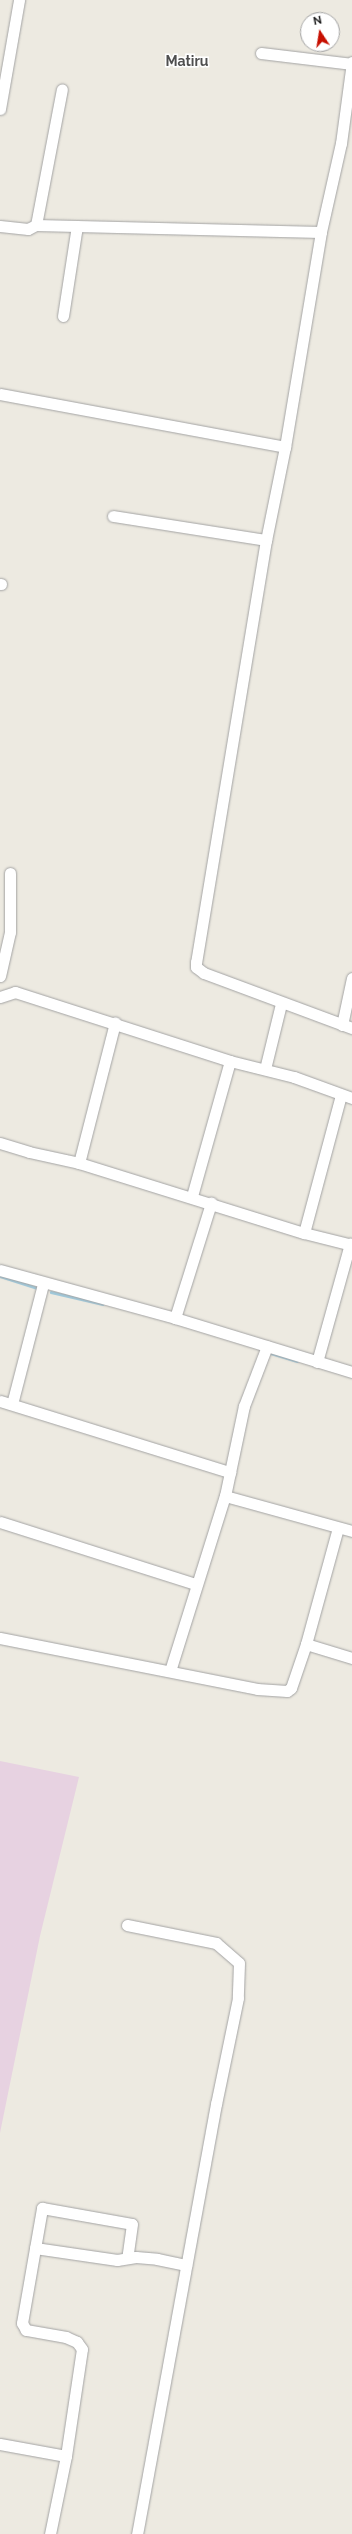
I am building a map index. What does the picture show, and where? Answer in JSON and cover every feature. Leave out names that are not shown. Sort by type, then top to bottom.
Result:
[{"type":"street","points":[[0,108],[19,0]]},
{"type":"street","points":[[261,52],[352,63],[341,143],[321,232],[285,447],[266,540],[196,967],[204,973],[281,1004],[347,1026],[352,978]]},
{"type":"street","points":[[36,225],[62,89]]},
{"type":"street","points":[[0,226],[28,229],[36,225],[321,232]]},
{"type":"street","points":[[63,316],[77,226]]},
{"type":"street","points":[[0,394],[285,447]]},
{"type":"street","points":[[113,516],[266,540]]},
{"type":"street","points":[[0,976],[10,932],[10,873]]},
{"type":"street","points":[[0,997],[15,992],[230,1061],[265,1069],[346,1096],[304,1233]]},
{"type":"street","points":[[265,1069],[281,1004]]},
{"type":"street","points":[[79,1163],[115,1023]]},
{"type":"street","points":[[192,1196],[230,1061]]},
{"type":"street","points":[[0,1142],[29,1152],[79,1163],[192,1196],[304,1233],[351,1244],[317,1362]]},
{"type":"street","points":[[175,1318],[211,1203]]},
{"type":"street","points":[[0,1270],[43,1284],[175,1318],[352,1372]]},
{"type":"street","points":[[12,1404],[43,1284]]},
{"type":"street","points":[[170,1671],[196,1584],[225,1496],[244,1406],[266,1346]]},
{"type":"street","points":[[0,1401],[230,1472]]},
{"type":"street","points":[[225,1496],[352,1531]]},
{"type":"street","points":[[0,1522],[196,1584]]},
{"type":"street","points":[[0,1638],[257,1689],[287,1692],[291,1688],[306,1644],[338,1528]]},
{"type":"street","points":[[306,1644],[352,1658]]},
{"type":"street","points":[[127,1925],[216,1942],[239,1963],[238,1998],[186,2265],[137,2534]]},
{"type":"street","points":[[50,2534],[66,2456],[82,2349],[77,2342],[66,2337],[26,2330],[22,2323],[42,2208],[132,2224],[127,2258]]},
{"type":"street","points":[[35,2248],[116,2260],[127,2258],[157,2259],[186,2265]]},
{"type":"street","points":[[0,2444],[66,2456]]},
{"type":"shaded area","points":[[0,1761],[79,1777],[40,1936],[0,2133]]},
{"type":"waterway","points":[[0,1276],[37,1288]]},
{"type":"waterway","points":[[51,1292],[103,1304]]},
{"type":"waterway","points":[[271,1353],[297,1361]]},
{"type":"district","name":"Matiru","points":[[187,61]]}]
